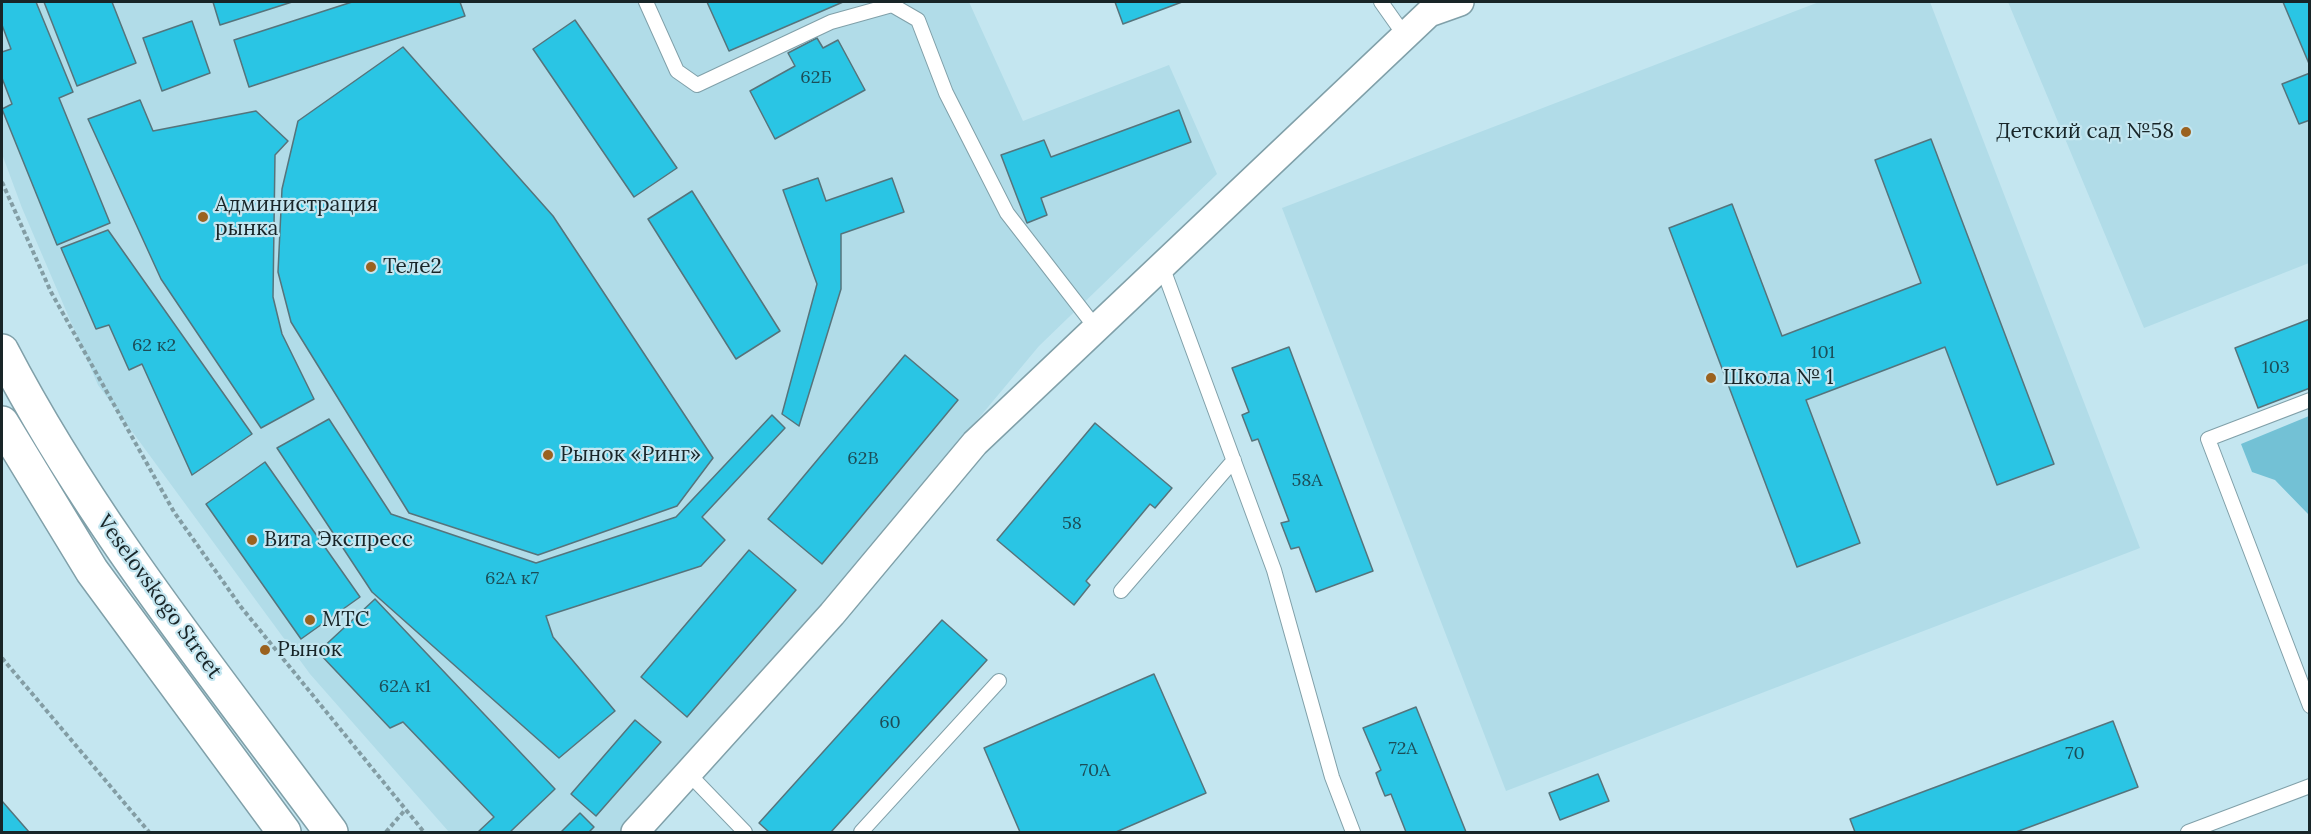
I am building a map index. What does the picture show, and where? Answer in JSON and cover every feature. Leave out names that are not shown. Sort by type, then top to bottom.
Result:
[{"type":"main road","name":"Veselovskogo Street","points":[[2,351],[25,396],[122,550],[331,832]]},
{"type":"main road","name":"Veselovskogo Street","points":[[2,423],[92,571],[284,832]]},
{"type":"street","points":[[635,832],[832,614],[975,443],[1429,13],[1460,2]]},
{"type":"lane","points":[[646,2],[677,71],[698,85],[831,22],[892,5],[918,20],[946,93],[1007,213],[1096,328]]},
{"type":"lane","points":[[1381,2],[1405,36]]},
{"type":"lane","points":[[1162,266],[1274,570],[1332,777],[1353,832]]},
{"type":"lane","points":[[2310,400],[2208,439],[2310,706]]},
{"type":"lane","points":[[1121,591],[1234,460]]},
{"type":"lane","points":[[861,832],[999,681]]},
{"type":"lane","points":[[688,773],[745,832]]},
{"type":"lane","points":[[2188,832],[2310,786]]},
{"type":"path","points":[[2,182],[51,292],[174,512],[241,607],[424,832]]},
{"type":"path","points":[[2,658],[149,832]]},
{"type":"path","points":[[386,832],[405,810]]},
{"type":"shaded area","name":"Рынок «Ринг»","points":[[2,2],[969,2],[1023,121],[1169,65],[1217,174],[1039,346],[633,832],[449,832],[310,674],[98,385],[22,208],[2,154]]},
{"type":"shaded area","name":"Школа № 1","points":[[1819,2],[1930,2],[2140,548],[1506,791],[1282,208]]},
{"type":"shaded area","name":"Детский сад №58","points":[[2008,2],[2309,2],[2309,263],[2144,328]]},
{"type":"shaded area","points":[[2309,416],[2310,513],[2308,514],[2275,480],[2252,472],[2241,444]]},
{"type":"building","points":[[2,2],[36,2],[73,92],[59,98],[110,223],[57,245],[2,109],[12,104],[2,78],[2,52],[11,49],[2,25]]},
{"type":"building","points":[[44,2],[112,2],[136,63],[77,86]]},
{"type":"building","points":[[213,2],[292,2],[220,25]]},
{"type":"building","points":[[352,2],[460,2],[465,16],[249,87],[234,40]]},
{"type":"building","points":[[707,2],[843,2],[729,51]]},
{"type":"building","points":[[1115,2],[1182,2],[1123,24]]},
{"type":"building","points":[[2283,2],[2310,2],[2310,66]]},
{"type":"building","points":[[575,20],[677,168],[634,197],[533,49]]},
{"type":"building","points":[[192,21],[210,73],[162,91],[143,38]]},
{"type":"building","points":[[817,38],[823,48],[838,40],[865,90],[775,139],[750,91],[795,66],[788,53]]},
{"type":"building","points":[[403,47],[553,216],[713,458],[677,506],[538,555],[409,513],[291,322],[278,272],[282,189],[298,121]]},
{"type":"building","points":[[2310,73],[2310,120],[2299,124],[2282,84]]},
{"type":"building","name":"Администрация рынка","points":[[140,100],[153,131],[256,111],[288,141],[275,155],[273,297],[282,334],[314,399],[261,428],[161,279],[88,119]]},
{"type":"building","points":[[1179,110],[1191,142],[1041,198],[1047,215],[1027,223],[1001,155],[1044,140],[1051,157]]},
{"type":"building","points":[[1931,139],[2054,464],[1997,485],[1945,347],[1806,400],[1860,543],[1797,567],[1669,228],[1732,204],[1782,336],[1921,283],[1875,160]]},
{"type":"building","points":[[818,178],[826,201],[892,178],[904,212],[841,234],[841,289],[799,426],[782,414],[817,284],[783,190]]},
{"type":"building","points":[[692,191],[780,331],[736,359],[648,219]]},
{"type":"building","points":[[108,230],[252,434],[192,475],[142,364],[129,370],[109,325],[96,329],[61,248]]},
{"type":"building","points":[[2310,319],[2310,388],[2258,408],[2235,348]]},
{"type":"building","points":[[1289,347],[1373,571],[1316,592],[1299,547],[1291,549],[1281,523],[1289,521],[1258,439],[1252,441],[1242,415],[1249,412],[1232,368]]},
{"type":"building","points":[[905,355],[958,400],[822,564],[768,519]]},
{"type":"building","points":[[772,415],[785,428],[702,517],[725,540],[701,566],[546,616],[553,637],[615,711],[559,758],[372,592],[277,448],[329,419],[391,514],[536,563],[676,517]]},
{"type":"building","points":[[1095,423],[1172,488],[1155,508],[1150,504],[1086,581],[1090,585],[1074,605],[997,540]]},
{"type":"building","points":[[265,462],[360,597],[301,639],[206,504]]},
{"type":"building","points":[[749,550],[796,590],[687,717],[641,677]]},
{"type":"building","points":[[375,599],[555,789],[510,832],[478,832],[494,817],[403,722],[390,728],[318,652]]},
{"type":"building","points":[[942,620],[987,660],[831,832],[769,832],[759,823]]},
{"type":"building","points":[[1154,674],[1206,793],[1116,832],[1020,832],[984,748]]},
{"type":"building","points":[[1416,707],[1466,832],[1406,832],[1391,794],[1385,796],[1380,784],[1376,773],[1381,770],[1363,728]]},
{"type":"building","points":[[635,720],[661,742],[596,816],[571,794]]},
{"type":"building","points":[[2113,721],[2138,787],[2016,832],[1855,832],[1850,819]]},
{"type":"building","points":[[1598,774],[1609,801],[1560,820],[1549,793]]},
{"type":"building","points":[[2,801],[29,832],[2,832]]},
{"type":"building","points":[[580,813],[594,827],[589,832],[561,832]]},
{"type":"place","name":"Детский сад №58","points":[[2186,132]]},
{"type":"place","name":"Администрация рынка","points":[[203,217]]},
{"type":"place","name":"Теле2","points":[[371,267]]},
{"type":"place","name":"Школа № 1","points":[[1711,378]]},
{"type":"place","name":"Рынок «Ринг»","points":[[548,455]]},
{"type":"place","name":"Вита Экспресс","points":[[252,540]]},
{"type":"place","name":"МТС","points":[[310,620]]},
{"type":"place","name":"Рынок","points":[[265,650]]}]
